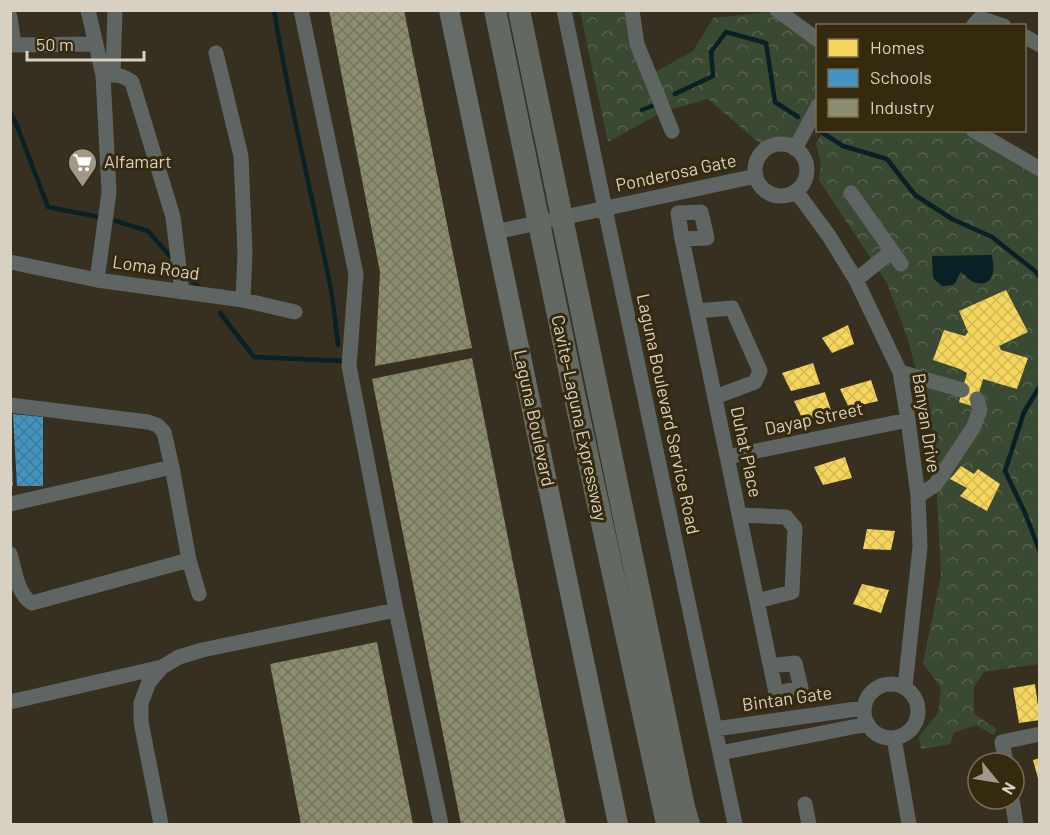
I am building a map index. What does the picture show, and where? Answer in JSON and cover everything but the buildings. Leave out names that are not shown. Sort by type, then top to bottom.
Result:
[{"type":"highway","name":"Cavite–Laguna Expressway","points":[[495,10],[664,820]]},
{"type":"highway","name":"Cavite–Laguna Expressway","points":[[519,10],[689,825]]},
{"type":"main road","name":"Laguna Boulevard","points":[[449,10],[618,825]]},
{"type":"street","points":[[88,10],[98,51],[108,74]]},
{"type":"street","points":[[97,280],[109,192],[108,74],[115,10]]},
{"type":"street","points":[[301,10],[356,274],[349,366],[396,610],[441,825]]},
{"type":"street","name":"Laguna Boulevard Service Road","points":[[564,10],[735,825]]},
{"type":"street","points":[[632,10],[637,44],[672,131]]},
{"type":"street","points":[[777,10],[816,39]]},
{"type":"street","points":[[10,18],[14,45],[98,51]]},
{"type":"street","points":[[975,24],[980,18],[998,24]]},
{"type":"street","points":[[1026,37],[1040,45]]},
{"type":"street","points":[[216,53],[241,156],[245,253],[243,300]]},
{"type":"street","points":[[108,74],[124,76],[132,82],[173,218],[182,292]]},
{"type":"street","points":[[796,191],[806,177],[806,169],[805,161],[795,149],[816,110]]},
{"type":"street","points":[[976,132],[1040,169]]},
{"type":"street","name":"Ponderosa Gate","points":[[795,149],[780,145],[766,149],[761,154],[755,168],[759,184],[772,195],[789,195],[796,191]]},
{"type":"street","name":"Ponderosa Gate","points":[[495,232],[756,176]]},
{"type":"street","name":"Banyan Drive","points":[[796,191],[829,236],[856,280],[900,372],[918,496],[920,547],[904,687]]},
{"type":"street","points":[[851,193],[901,264]]},
{"type":"street","name":"Duhat Place","points":[[682,239],[771,666]]},
{"type":"street","points":[[856,280],[892,251]]},
{"type":"street","name":"Loma Road","points":[[10,262],[97,280],[243,300],[295,312]]},
{"type":"street","name":"Duhat Place","points":[[697,312],[732,308],[760,370],[755,382],[715,397]]},
{"type":"street","points":[[900,372],[962,390]]},
{"type":"street","points":[[918,496],[935,485],[973,428],[980,410],[977,399]]},
{"type":"street","points":[[10,405],[157,425],[164,432],[189,560],[199,594]]},
{"type":"street","name":"Dayap Street","points":[[727,457],[908,420]]},
{"type":"street","points":[[10,504],[172,467]]},
{"type":"street","name":"Duhat Place","points":[[740,515],[786,517],[795,528],[792,592],[757,601]]},
{"type":"street","points":[[10,554],[22,593],[26,600],[32,603],[189,560]]},
{"type":"street","points":[[10,702],[162,666],[179,657],[202,650],[396,610]]},
{"type":"street","points":[[161,825],[141,722],[141,703],[149,681],[162,666]]},
{"type":"street","points":[[887,684],[904,687],[910,691],[917,703],[916,723],[907,733],[894,738],[879,735],[872,730],[865,716],[864,708],[867,700],[872,692],[887,684]]},
{"type":"street","name":"Bintan Gate","points":[[715,729],[864,708]]},
{"type":"street","points":[[720,753],[868,724]]},
{"type":"street","points":[[1004,751],[1002,742],[1040,734]]},
{"type":"street","points":[[894,738],[909,825]]},
{"type":"street","points":[[805,804],[809,825]]},
{"type":"green space","points":[[580,11],[632,11],[650,75],[693,51],[713,18],[777,11],[816,39],[816,108],[790,147],[781,145],[766,149],[708,99],[664,111],[608,142]]},
{"type":"green space","points":[[822,132],[965,132],[1039,175],[1039,664],[984,672],[974,687],[974,714],[997,729],[993,735],[976,725],[954,733],[950,744],[921,749],[919,736],[938,713],[941,688],[923,663],[941,576],[934,436],[907,337],[887,283],[819,180],[821,163],[816,144]]},
{"type":"water","points":[[991,255],[993,270],[987,282],[975,282],[961,272],[955,283],[951,285],[942,286],[933,278],[932,256]]},
{"type":"waterway","points":[[274,10],[331,290],[338,345]]},
{"type":"waterway","points":[[675,94],[713,76],[711,52],[726,32],[766,43],[775,102],[798,117]]},
{"type":"waterway","points":[[642,110],[652,106]]},
{"type":"waterway","points":[[10,112],[48,207],[99,217]]},
{"type":"waterway","points":[[822,132],[843,146],[887,159],[915,195],[952,219],[992,237],[1035,271],[1040,278]]},
{"type":"waterway","points":[[116,221],[148,231],[170,256]]},
{"type":"waterway","points":[[185,272],[201,290]]},
{"type":"waterway","points":[[220,313],[254,357],[342,361]]},
{"type":"waterway","points":[[1040,386],[1024,412],[1005,471],[1040,552]]},
{"type":"place","name":"Alfamart","points":[[83,188]]}]
